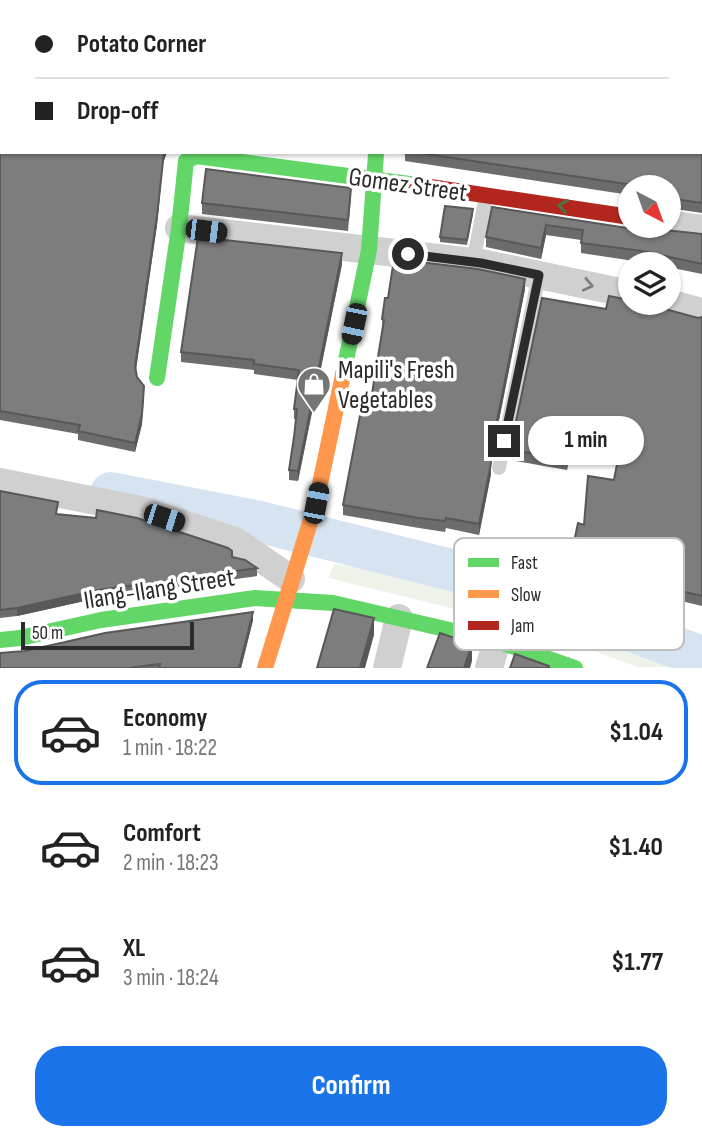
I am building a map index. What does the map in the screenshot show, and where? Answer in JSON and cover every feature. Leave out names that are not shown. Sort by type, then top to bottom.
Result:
[{"type":"street","points":[[265,667],[313,510],[369,250],[376,154]]},
{"type":"street","points":[[157,377],[179,228],[193,156]]},
{"type":"street","name":"Gomez Street","points":[[193,156],[486,194],[618,215]]},
{"type":"street","points":[[681,226],[702,229]]},
{"type":"street","points":[[179,228],[473,261],[618,292]]},
{"type":"street","points":[[681,306],[702,312]]},
{"type":"street","points":[[0,482],[141,510],[234,541],[290,583]]},
{"type":"street","name":"Ilang-Ilang Street","points":[[0,640],[102,620],[255,598],[290,583],[333,603],[454,631]]},
{"type":"street","points":[[387,667],[399,618]]},
{"type":"street","points":[[489,667],[494,650]]},
{"type":"street","name":"Ilang-Ilang Street","points":[[524,650],[575,667]]},
{"type":"lane","points":[[473,261],[486,194]]},
{"type":"lane","points":[[499,468],[539,275]]},
{"type":"shaded area","points":[[334,564],[415,576],[454,588],[454,609],[328,578]]},
{"type":"shaded area","points":[[591,650],[638,650],[673,667],[637,667]]},
{"type":"building","points":[[0,154],[164,154],[135,366],[137,377],[144,386],[142,414],[135,443],[78,431],[80,425],[0,411]]},
{"type":"building","points":[[426,154],[702,154],[702,203],[681,200],[681,175],[618,175],[618,183]]},
{"type":"building","points":[[206,169],[351,188],[348,220],[202,203]]},
{"type":"building","points":[[445,206],[473,209],[467,240],[440,237]]},
{"type":"building","points":[[492,207],[618,227],[618,238],[681,238],[681,232],[702,234],[702,264],[681,259],[681,252],[647,252],[581,243],[583,230],[546,225],[541,248],[486,237]]},
{"type":"building","points":[[198,237],[342,253],[298,471],[289,470],[299,370],[254,364],[254,360],[181,352]]},
{"type":"building","points":[[394,259],[478,269],[525,279],[479,524],[446,518],[445,521],[419,518],[343,505],[362,405],[370,406],[385,298],[388,298]]},
{"type":"building","points":[[609,296],[618,298],[618,315],[681,313],[702,317],[702,596],[684,592],[684,538],[575,538],[578,523],[584,525],[588,476],[614,480],[622,438],[572,427],[567,459],[510,450],[542,298],[606,309]]},
{"type":"building","points":[[0,491],[58,502],[56,514],[96,518],[97,510],[137,518],[228,548],[232,551],[232,557],[245,560],[257,568],[98,590],[0,610]]},
{"type":"building","points":[[334,609],[374,618],[360,668],[317,668]]},
{"type":"building","points":[[253,612],[239,668],[159,668],[160,664],[129,668],[0,668],[0,653],[25,651],[105,633]]},
{"type":"building","points":[[440,633],[454,638],[454,650],[470,650],[464,668],[427,668]]},
{"type":"building","points":[[515,654],[549,666],[549,668],[510,668]]},
{"type":"waterway","points":[[111,493],[260,522],[454,571]]},
{"type":"waterway","points":[[683,650],[702,657]]},
{"type":"traffic: fast","points":[[343,375],[369,250],[376,154]]},
{"type":"traffic: fast","points":[[157,378],[186,161],[196,156],[417,185]]},
{"type":"traffic: fast","points":[[0,640],[101,620],[255,598],[333,603],[454,631]]},
{"type":"traffic: fast","points":[[523,650],[575,668]]},
{"type":"traffic: slow","points":[[265,668],[316,503],[343,375]]},
{"type":"traffic: jam","points":[[417,185],[618,215]]},
{"type":"place","name":"Mapili's Fresh Vegetables","points":[[314,414]]},
{"type":"route","points":[[408,254],[481,263],[539,275],[504,441]]}]
